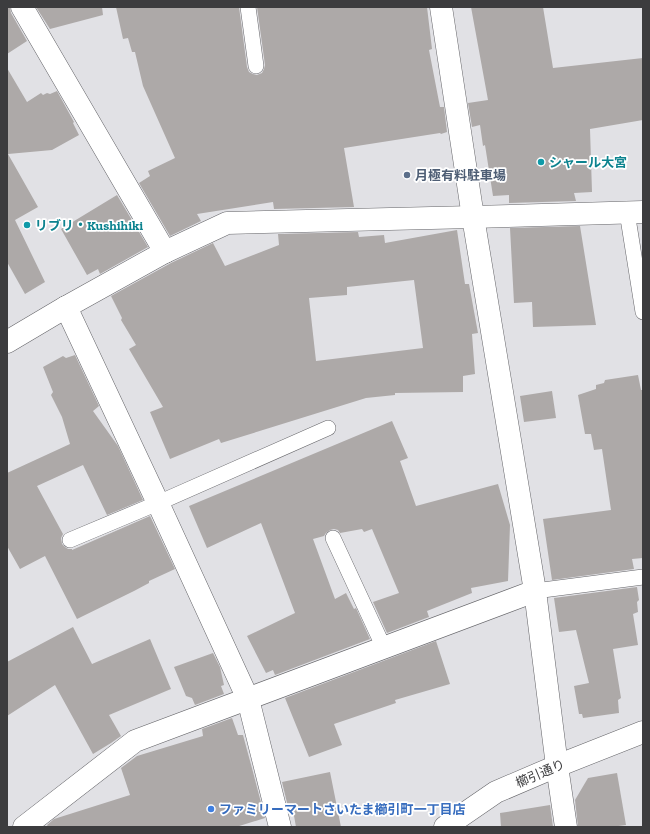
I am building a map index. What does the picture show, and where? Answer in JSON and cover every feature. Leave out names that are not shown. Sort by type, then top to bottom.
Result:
[{"type":"street","points":[[22,7],[165,252]]},
{"type":"street","points":[[442,7],[473,217],[535,591],[556,766],[566,827]]},
{"type":"street","points":[[7,342],[66,307],[165,252],[227,223],[635,212]]},
{"type":"street","points":[[66,307],[248,699],[280,827]]},
{"type":"street","points":[[24,827],[134,741],[535,591]]},
{"type":"street","name":"櫛引通り","points":[[445,827],[496,792],[556,766],[643,732]]},
{"type":"lane","points":[[248,7],[256,66]]},
{"type":"lane","points":[[635,212],[643,312]]},
{"type":"lane","points":[[70,540],[328,428]]},
{"type":"lane","points":[[333,538],[384,648]]},
{"type":"lane","points":[[535,591],[643,577]]},
{"type":"building","points":[[7,7],[10,7],[11,13],[27,41],[7,54]]},
{"type":"building","points":[[36,7],[102,7],[103,15],[50,29]]},
{"type":"building","points":[[116,7],[239,7],[247,67],[249,72],[257,75],[262,73],[265,65],[257,7],[427,7],[432,49],[429,50],[440,107],[444,107],[447,132],[344,148],[354,207],[274,209],[273,202],[197,214],[201,221],[170,236],[139,183],[150,176],[148,171],[175,158],[143,86],[135,52],[132,52],[128,38],[123,39]]},
{"type":"building","points":[[471,7],[543,7],[553,68],[643,58],[643,120],[590,129],[592,192],[574,193],[576,201],[509,203],[509,195],[493,196],[485,145],[483,146],[480,125],[472,127],[468,103],[488,100]]},
{"type":"building","points":[[7,68],[27,102],[41,93],[43,95],[57,91],[74,122],[73,123],[79,135],[52,150],[8,154],[38,207],[15,220],[45,282],[25,294],[7,262]]},
{"type":"building","points":[[117,195],[148,247],[100,274],[98,269],[87,275],[61,229]]},
{"type":"building","points":[[580,226],[596,325],[533,327],[532,302],[514,303],[510,228]]},
{"type":"building","points":[[457,230],[465,284],[469,284],[478,333],[472,334],[475,374],[463,376],[463,392],[395,393],[395,395],[366,398],[221,443],[219,439],[170,459],[150,412],[163,407],[129,349],[136,345],[121,320],[122,318],[111,296],[171,263],[213,243],[225,266],[279,245],[278,234],[358,232],[359,237],[384,235],[385,243]],"holes":[[[414,280],[423,348],[316,361],[309,298],[347,295],[347,287]]]},
{"type":"building","points":[[75,355],[99,406],[93,411],[118,446],[143,500],[107,515],[83,465],[37,486],[63,534],[61,538],[62,544],[68,549],[72,550],[150,516],[175,569],[77,619],[45,556],[20,569],[7,546],[7,473],[70,444],[62,417],[51,395],[53,392],[43,367],[63,356],[66,358]]},
{"type":"building","points":[[638,375],[641,390],[643,390],[643,558],[632,559],[634,569],[552,580],[543,519],[611,510],[602,449],[594,450],[591,434],[585,434],[578,395],[596,389],[596,385],[604,383],[605,380]]},
{"type":"building","points":[[552,391],[556,418],[524,422],[520,396]]},
{"type":"building","points":[[392,421],[408,458],[400,461],[416,506],[498,484],[510,525],[508,581],[471,588],[472,593],[427,611],[429,617],[387,633],[373,602],[399,593],[372,529],[364,532],[362,529],[340,533],[338,530],[330,530],[324,536],[313,539],[335,599],[346,593],[354,609],[356,608],[370,639],[275,675],[273,670],[266,673],[247,636],[295,613],[261,523],[207,548],[189,506]]},
{"type":"building","points":[[637,587],[639,600],[637,602],[638,612],[633,614],[638,645],[613,649],[621,698],[618,700],[619,713],[583,718],[582,714],[579,714],[574,686],[589,683],[576,630],[559,632],[554,598]]},
{"type":"building","points":[[73,627],[92,664],[150,639],[171,689],[109,715],[121,736],[93,754],[55,685],[7,716],[7,662]]},
{"type":"building","points":[[436,641],[450,684],[395,700],[396,703],[334,724],[342,745],[309,757],[285,698]]},
{"type":"building","points":[[213,653],[220,667],[224,685],[221,686],[224,694],[195,705],[192,698],[186,696],[174,667]]},
{"type":"building","points":[[232,718],[238,735],[243,735],[265,818],[236,827],[48,827],[47,825],[54,819],[130,795],[121,768],[137,756],[203,736],[202,729]]},
{"type":"building","points":[[330,772],[341,827],[296,827],[293,810],[289,811],[282,782]]},
{"type":"building","points":[[617,773],[626,825],[611,827],[578,827],[575,800],[588,778]]},
{"type":"building","points":[[550,805],[553,827],[501,827],[500,813]]},
{"type":"place","name":"シャール大宮","points":[[541,162]]},
{"type":"place","name":"月極有料駐車場","points":[[407,175]]},
{"type":"place","name":"リブリ・Kushihiki","points":[[27,225]]},
{"type":"place","name":"ファミリーマートさいたま櫛引町一丁目店","points":[[211,809]]}]
